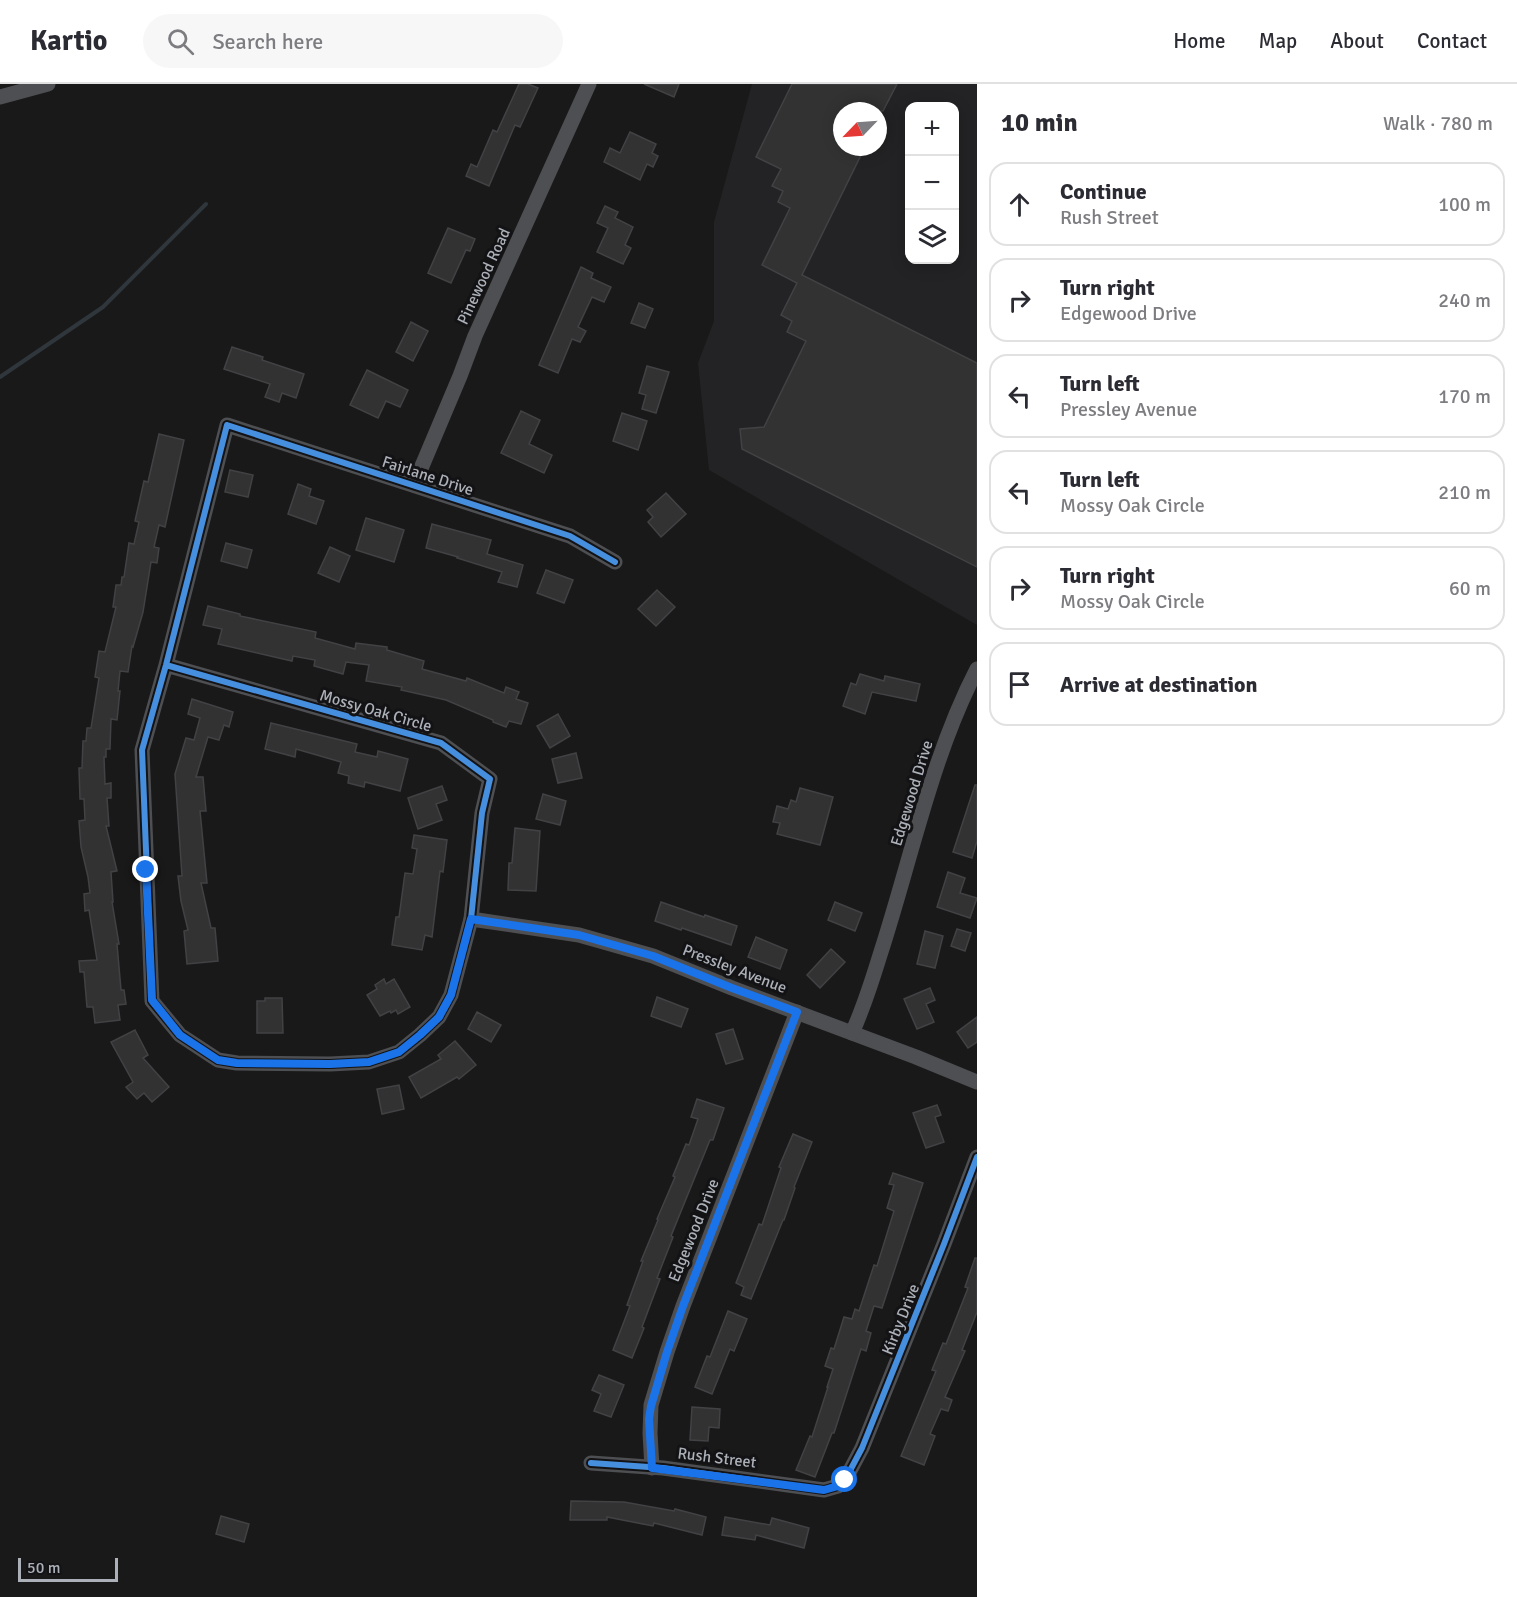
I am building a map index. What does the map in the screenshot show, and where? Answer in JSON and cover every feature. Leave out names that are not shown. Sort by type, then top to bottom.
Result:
[{"type":"street","points":[[0,97],[48,84]]},
{"type":"street","name":"Pinewood Road","points":[[414,484],[475,336],[589,84]]},
{"type":"street","name":"Fairlane Drive","points":[[227,425],[570,536],[615,562]]},
{"type":"street","name":"Mossy Oak Circle","points":[[166,665],[441,743],[490,779],[482,813],[471,919],[451,995],[439,1017],[399,1052],[369,1062],[330,1064],[237,1063],[218,1060],[180,1035],[152,1000],[142,750],[227,425]]},
{"type":"street","name":"Edgewood Drive","points":[[852,1033],[862,1011],[891,922],[944,746],[977,669]]},
{"type":"street","name":"Pressley Avenue","points":[[471,919],[579,935],[653,956],[977,1082]]},
{"type":"street","name":"Edgewood Drive","points":[[652,1468],[649,1419],[667,1352],[797,1012]]},
{"type":"street","name":"Kirby Drive","points":[[838,1486],[845,1480],[862,1448],[977,1157]]},
{"type":"street","name":"Rush Street","points":[[591,1463],[652,1468],[824,1490],[838,1486]]},
{"type":"shaded area","points":[[752,84],[977,84],[977,625],[709,470],[698,363],[714,321],[714,222]]},
{"type":"building","points":[[519,84],[528,84],[538,88],[520,127],[515,125],[489,186],[466,176],[471,164],[477,167],[493,130],[497,132]]},
{"type":"building","points":[[644,84],[679,84],[674,97]]},
{"type":"building","points":[[792,84],[897,84],[887,103],[833,102],[833,156],[861,156],[802,275],[977,363],[977,567],[742,449],[740,429],[764,427],[806,341],[787,332],[792,321],[781,315],[797,283],[762,265],[790,208],[778,202],[783,191],[772,186],[781,169],[756,157]]},
{"type":"building","points":[[630,132],[656,144],[652,153],[658,156],[653,167],[647,164],[640,180],[604,162],[610,148],[620,153]]},
{"type":"building","points":[[605,206],[618,212],[615,218],[633,227],[625,245],[631,248],[623,264],[597,252],[608,228],[597,223]]},
{"type":"building","points":[[448,228],[475,239],[470,251],[466,250],[451,283],[428,273]]},
{"type":"building","points":[[581,267],[593,273],[591,278],[611,287],[604,302],[592,297],[578,327],[586,331],[580,342],[572,339],[558,373],[539,365]]},
{"type":"building","points":[[639,303],[653,309],[645,328],[631,323]]},
{"type":"building","points":[[411,322],[428,331],[413,361],[396,352]]},
{"type":"building","points":[[232,347],[304,374],[296,398],[282,393],[279,402],[265,397],[270,384],[224,369]]},
{"type":"building","points":[[647,366],[669,372],[656,413],[642,409],[646,395],[639,393]]},
{"type":"building","points":[[367,370],[408,390],[400,407],[386,401],[378,418],[350,405]]},
{"type":"building","points":[[521,411],[540,420],[529,444],[552,455],[544,473],[501,453]]},
{"type":"building","points":[[622,413],[647,421],[638,450],[613,441]]},
{"type":"building","points":[[159,434],[184,440],[165,527],[159,525],[154,547],[159,548],[157,563],[151,562],[143,612],[132,646],[128,672],[120,671],[117,720],[111,719],[110,749],[106,749],[106,757],[104,757],[105,784],[111,783],[111,798],[107,798],[109,826],[106,826],[117,871],[111,872],[112,902],[119,944],[117,944],[121,990],[124,990],[126,1004],[118,1005],[120,1020],[95,1023],[93,1007],[87,1007],[84,972],[80,972],[79,961],[97,960],[89,910],[85,911],[84,894],[90,893],[81,847],[79,821],[85,820],[84,799],[80,799],[79,768],[82,768],[83,741],[86,741],[87,728],[91,728],[99,678],[95,677],[99,651],[105,652],[116,607],[113,607],[116,585],[121,585],[122,577],[124,577],[129,543],[134,544],[139,522],[135,521],[144,481],[148,482]]},
{"type":"building","points":[[230,470],[253,475],[248,497],[225,492]]},
{"type":"building","points":[[298,484],[311,489],[309,496],[324,501],[316,524],[288,514]]},
{"type":"building","points":[[666,493],[686,514],[661,537],[648,522],[653,517],[647,510]]},
{"type":"building","points":[[366,518],[404,530],[394,562],[356,550]]},
{"type":"building","points":[[432,524],[491,540],[487,554],[523,565],[517,587],[498,582],[502,572],[426,548]]},
{"type":"building","points":[[226,543],[252,550],[247,568],[221,561]]},
{"type":"building","points":[[330,547],[350,556],[339,582],[318,573]]},
{"type":"building","points":[[546,570],[573,580],[564,603],[537,593]]},
{"type":"building","points":[[657,590],[675,607],[656,626],[638,609]]},
{"type":"building","points":[[208,606],[240,614],[240,616],[316,632],[315,638],[355,649],[356,643],[387,647],[387,650],[424,661],[422,669],[466,681],[467,678],[504,693],[506,687],[519,692],[516,699],[528,703],[521,724],[509,721],[506,727],[446,700],[401,690],[402,687],[366,681],[369,665],[346,662],[343,674],[314,666],[315,660],[293,656],[292,661],[218,644],[222,629],[203,625]]},
{"type":"building","points":[[860,674],[884,681],[885,676],[920,684],[916,701],[872,692],[865,714],[843,706],[851,683],[856,685]]},
{"type":"building","points":[[192,699],[233,712],[229,727],[224,725],[219,740],[208,737],[196,777],[203,777],[206,811],[200,811],[207,883],[201,883],[211,928],[215,928],[218,961],[187,964],[184,931],[188,930],[178,876],[182,876],[175,774],[186,738],[194,740],[200,718],[188,714]]},
{"type":"building","points":[[558,714],[570,736],[550,748],[537,726]]},
{"type":"building","points":[[271,723],[357,744],[355,752],[377,757],[378,751],[408,759],[400,791],[365,782],[364,787],[348,783],[349,776],[338,773],[341,762],[296,749],[295,757],[265,749]]},
{"type":"building","points":[[576,753],[582,778],[558,783],[552,759]]},
{"type":"building","points":[[975,785],[977,785],[977,841],[972,858],[953,852]]},
{"type":"building","points":[[442,786],[447,800],[436,804],[442,820],[418,829],[408,798]]},
{"type":"building","points":[[800,788],[833,797],[820,845],[777,834],[780,823],[773,822],[777,806],[788,809],[791,800],[796,802]]},
{"type":"building","points":[[543,794],[566,801],[560,825],[536,819]]},
{"type":"building","points":[[515,828],[540,831],[536,891],[508,890],[509,863],[512,863]]},
{"type":"building","points":[[414,835],[447,840],[443,872],[440,871],[432,937],[425,935],[422,950],[392,945],[396,917],[399,917],[405,873],[413,874],[417,849],[412,848]]},
{"type":"building","points":[[948,872],[965,878],[960,893],[977,898],[970,918],[937,907]]},
{"type":"building","points":[[661,902],[737,926],[731,945],[655,921]]},
{"type":"building","points":[[835,902],[862,913],[855,931],[828,920]]},
{"type":"building","points":[[957,929],[971,933],[965,951],[951,946]]},
{"type":"building","points":[[925,931],[943,936],[935,968],[917,964]]},
{"type":"building","points":[[756,937],[787,950],[780,969],[748,957]]},
{"type":"building","points":[[831,949],[845,962],[820,988],[807,975]]},
{"type":"building","points":[[384,979],[386,984],[394,979],[410,1007],[398,1014],[396,1010],[380,1016],[367,995],[377,989],[375,985]]},
{"type":"building","points":[[930,988],[935,1000],[926,1004],[934,1022],[917,1029],[904,999]]},
{"type":"building","points":[[657,997],[688,1009],[681,1027],[651,1016]]},
{"type":"building","points":[[265,998],[282,998],[283,1033],[257,1033],[257,1001],[265,1001]]},
{"type":"building","points":[[477,1012],[501,1025],[491,1042],[468,1029]]},
{"type":"building","points":[[977,1017],[977,1042],[968,1048],[957,1032]]},
{"type":"building","points":[[733,1029],[743,1059],[726,1064],[716,1034]]},
{"type":"building","points":[[135,1030],[148,1055],[143,1058],[169,1087],[152,1102],[144,1093],[137,1099],[126,1087],[133,1082],[111,1042]]},
{"type":"building","points":[[455,1041],[476,1065],[459,1079],[457,1077],[421,1098],[409,1077],[441,1059],[438,1055]]},
{"type":"building","points":[[399,1085],[404,1109],[382,1114],[377,1089]]},
{"type":"building","points":[[697,1099],[724,1108],[713,1140],[710,1140],[671,1236],[673,1237],[657,1278],[660,1279],[632,1358],[613,1350],[630,1306],[627,1305],[643,1261],[641,1261],[675,1177],[673,1176],[686,1144],[689,1145],[698,1119],[691,1117]]},
{"type":"building","points":[[937,1105],[941,1115],[935,1117],[944,1142],[926,1148],[913,1113]]},
{"type":"building","points":[[793,1134],[812,1142],[784,1220],[751,1299],[741,1295],[744,1287],[736,1283],[759,1224],[762,1225],[781,1168],[779,1167]]},
{"type":"building","points":[[893,1173],[923,1183],[882,1308],[874,1306],[866,1331],[871,1333],[866,1351],[861,1349],[834,1433],[832,1433],[815,1477],[796,1470],[810,1436],[812,1437],[828,1387],[833,1369],[825,1366],[831,1348],[834,1349],[844,1317],[852,1319],[855,1309],[859,1311],[874,1265],[877,1266],[894,1211],[887,1208],[894,1185],[889,1184]]},
{"type":"building","points":[[975,1258],[977,1258],[977,1312],[962,1350],[965,1351],[945,1397],[952,1400],[948,1411],[941,1409],[930,1434],[935,1436],[924,1465],[901,1456],[936,1371],[932,1370],[943,1343],[946,1344],[968,1288],[965,1287]]},
{"type":"building","points":[[728,1311],[747,1319],[734,1351],[730,1349],[712,1394],[695,1387],[707,1356],[710,1357]]},
{"type":"building","points":[[599,1375],[624,1385],[611,1417],[594,1411],[601,1394],[592,1390]]},
{"type":"building","points":[[692,1407],[720,1409],[719,1428],[709,1427],[708,1441],[690,1440]]},
{"type":"building","points":[[571,1501],[624,1502],[674,1511],[675,1509],[706,1517],[702,1535],[654,1523],[653,1526],[607,1517],[607,1520],[570,1520]]},
{"type":"building","points":[[221,1516],[249,1524],[244,1542],[216,1534]]},
{"type":"building","points":[[725,1517],[770,1525],[772,1518],[809,1528],[804,1548],[756,1535],[755,1540],[722,1535]]},
{"type":"waterway","points":[[0,377],[103,307],[206,204]]},
{"type":"cycle path","points":[[166,665],[441,743],[490,779],[482,813],[471,919],[451,995],[439,1017],[420,1035],[399,1052],[369,1062],[237,1063],[218,1060],[180,1035],[152,1001],[142,750],[227,425],[570,536],[615,562]]},
{"type":"cycle path","points":[[591,1463],[663,1468],[824,1490],[838,1486],[845,1480],[862,1448],[977,1157]]},
{"type":"route","points":[[146,870],[152,1000],[180,1035],[218,1060],[237,1063],[330,1064],[369,1062],[399,1052],[439,1017],[451,995],[471,919],[579,935],[653,956],[797,1012],[667,1352],[649,1419],[652,1468],[824,1490],[838,1486],[845,1480]]}]
